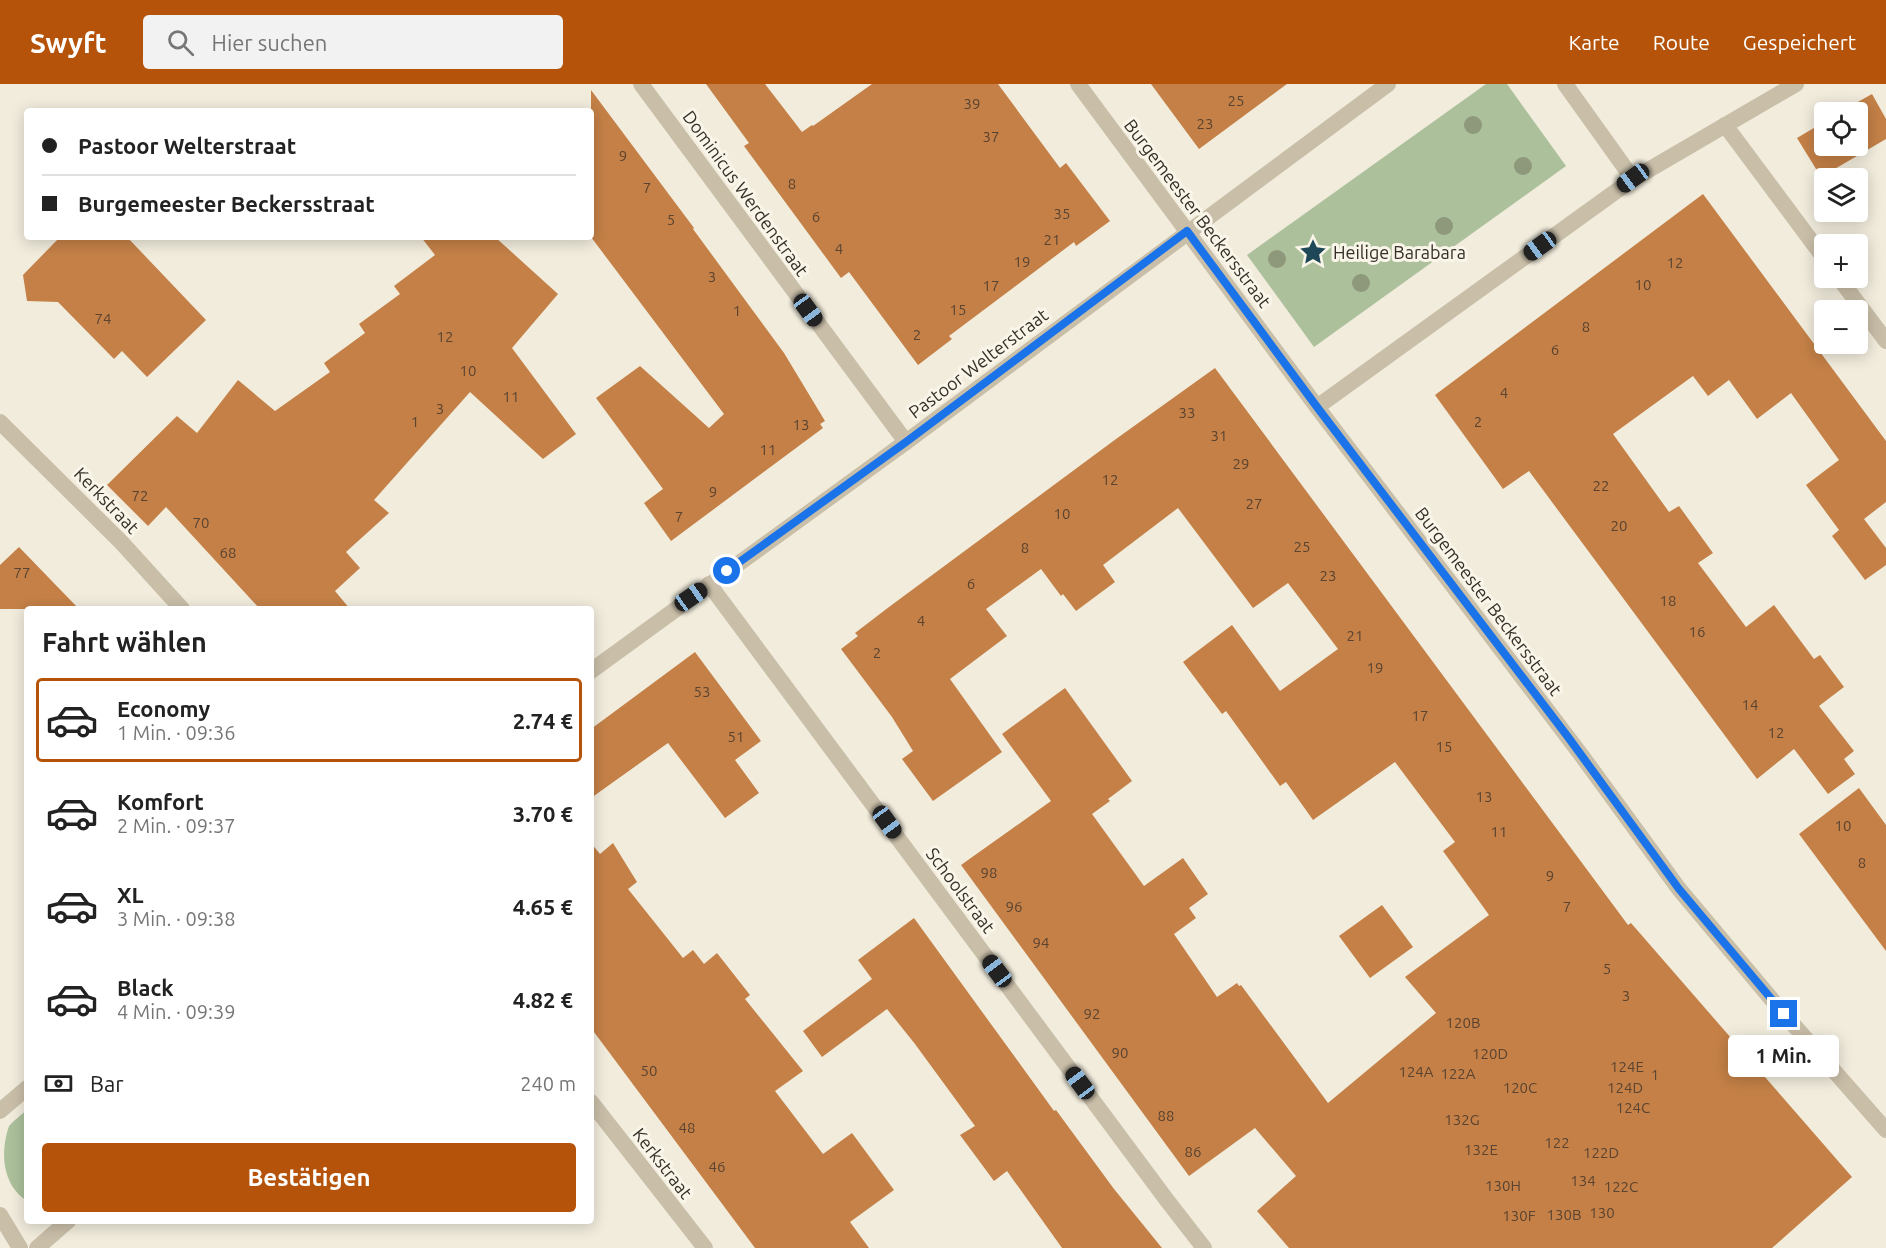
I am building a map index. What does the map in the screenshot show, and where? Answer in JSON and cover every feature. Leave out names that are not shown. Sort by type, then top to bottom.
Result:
[{"type":"street","name":"Dominicus Werdenstraat","points":[[641,84],[906,442]]},
{"type":"street","name":"Burgemeester Beckersstraat","points":[[1078,84],[1317,407],[1575,746],[1679,889],[1886,1130]]},
{"type":"street","name":"Pastoor Welterstraat","points":[[594,669],[906,442],[1187,231],[1388,84]]},
{"type":"street","points":[[1565,84],[1633,178]]},
{"type":"street","points":[[1317,407],[1633,178],[1797,84]]},
{"type":"street","points":[[1725,125],[1814,245]]},
{"type":"street","points":[[1846,288],[1886,341]]},
{"type":"street","name":"Kerkstraat","points":[[0,422],[122,543],[179,606]]},
{"type":"street","name":"Schoolstraat","points":[[710,584],[1159,1191],[1204,1248]]},
{"type":"street","points":[[0,1111],[24,1091]]},
{"type":"street","name":"Kerkstraat","points":[[594,1105],[705,1248]]},
{"type":"street","points":[[0,1215],[20,1248]]},
{"type":"street","points":[[38,1248],[65,1224]]},
{"type":"green space","points":[[1486,84],[1507,84],[1566,166],[1314,347],[1247,255]]},
{"type":"green space","points":[[24,1112],[24,1198],[12,1186],[5,1167],[6,1136],[9,1126]]},
{"type":"building","points":[[706,84],[765,84],[802,132],[872,84],[998,84],[1060,168],[1066,163],[1110,221],[1076,246],[1074,242],[949,336],[952,339],[918,365],[849,272],[841,278],[744,146],[749,143]]},
{"type":"building","points":[[1151,84],[1287,84],[1199,149]]},
{"type":"building","points":[[591,90],[784,353],[825,421],[820,424],[823,428],[671,541],[644,503],[663,489],[596,398],[640,366],[709,428],[724,414],[593,240],[594,108],[591,108]]},
{"type":"building","points":[[1872,94],[1886,119],[1886,139],[1868,150],[1868,102],[1858,102]]},
{"type":"building","points":[[1814,128],[1814,156],[1857,156],[1836,168],[1815,168],[1797,138]]},
{"type":"building","points":[[1703,194],[1814,344],[1814,354],[1822,354],[1886,441],[1886,502],[1864,519],[1886,548],[1886,565],[1865,580],[1832,536],[1839,530],[1806,485],[1839,460],[1791,393],[1757,419],[1729,380],[1708,396],[1693,376],[1613,434],[1669,512],[1679,506],[1713,553],[1698,563],[1746,627],[1774,605],[1814,659],[1820,655],[1844,687],[1819,706],[1854,751],[1844,759],[1855,774],[1828,794],[1794,749],[1757,779],[1529,471],[1503,489],[1435,395]]},
{"type":"building","points":[[57,240],[130,240],[206,320],[147,377],[122,351],[114,359],[58,302],[27,301],[23,275]]},
{"type":"building","points":[[423,240],[498,240],[558,294],[512,348],[576,434],[543,459],[470,392],[374,500],[389,513],[346,552],[360,568],[335,591],[348,606],[257,606],[166,507],[148,526],[107,485],[177,416],[197,433],[238,380],[275,411],[330,372],[324,363],[365,333],[359,324],[400,294],[394,286],[435,255]]},
{"type":"building","points":[[1215,368],[1628,925],[1631,923],[1852,1177],[1772,1248],[1289,1248],[1257,1211],[1296,1176],[1255,1128],[1189,1176],[961,865],[1051,801],[1002,734],[1065,688],[1132,781],[1092,814],[1144,886],[1183,858],[1208,894],[1189,908],[1196,918],[1174,934],[1217,997],[1237,983],[1241,985],[1328,1103],[1436,1013],[1405,977],[1489,915],[1443,851],[1455,842],[1395,762],[1313,820],[1286,782],[1280,786],[1226,711],[1222,714],[1183,662],[1232,625],[1280,691],[1338,649],[1288,583],[1253,608],[1178,508],[1103,565],[1115,582],[1076,611],[1063,594],[1061,596],[1041,569],[986,609],[1007,636],[950,679],[1002,752],[933,801],[902,759],[913,751],[892,717],[841,649],[858,636],[855,633],[889,607]]},
{"type":"building","points":[[19,547],[76,606],[24,606],[24,609],[0,609],[0,565]]},
{"type":"building","points":[[695,652],[761,741],[735,760],[759,793],[725,818],[668,743],[594,796],[594,727]]},
{"type":"building","points":[[1859,788],[1886,825],[1886,951],[1799,834]]},
{"type":"building","points":[[613,843],[637,882],[628,889],[683,958],[693,950],[704,964],[717,953],[750,995],[745,999],[803,1071],[775,1091],[823,1154],[852,1133],[894,1190],[850,1222],[869,1248],[755,1248],[594,1032],[594,847],[600,854]]},
{"type":"building","points":[[1382,905],[1413,947],[1370,978],[1339,936]]},
{"type":"building","points":[[914,918],[1054,1111],[1056,1110],[1114,1189],[1162,1248],[1062,1248],[1007,1171],[994,1181],[960,1135],[975,1126],[887,1009],[822,1057],[803,1031],[872,979],[858,960]]},
{"type":"place","name":"Heilige Barabara","points":[[1313,252]]},
{"type":"route","points":[[727,571],[906,442],[1187,231],[1317,407],[1568,737],[1679,889],[1784,1014]]}]
